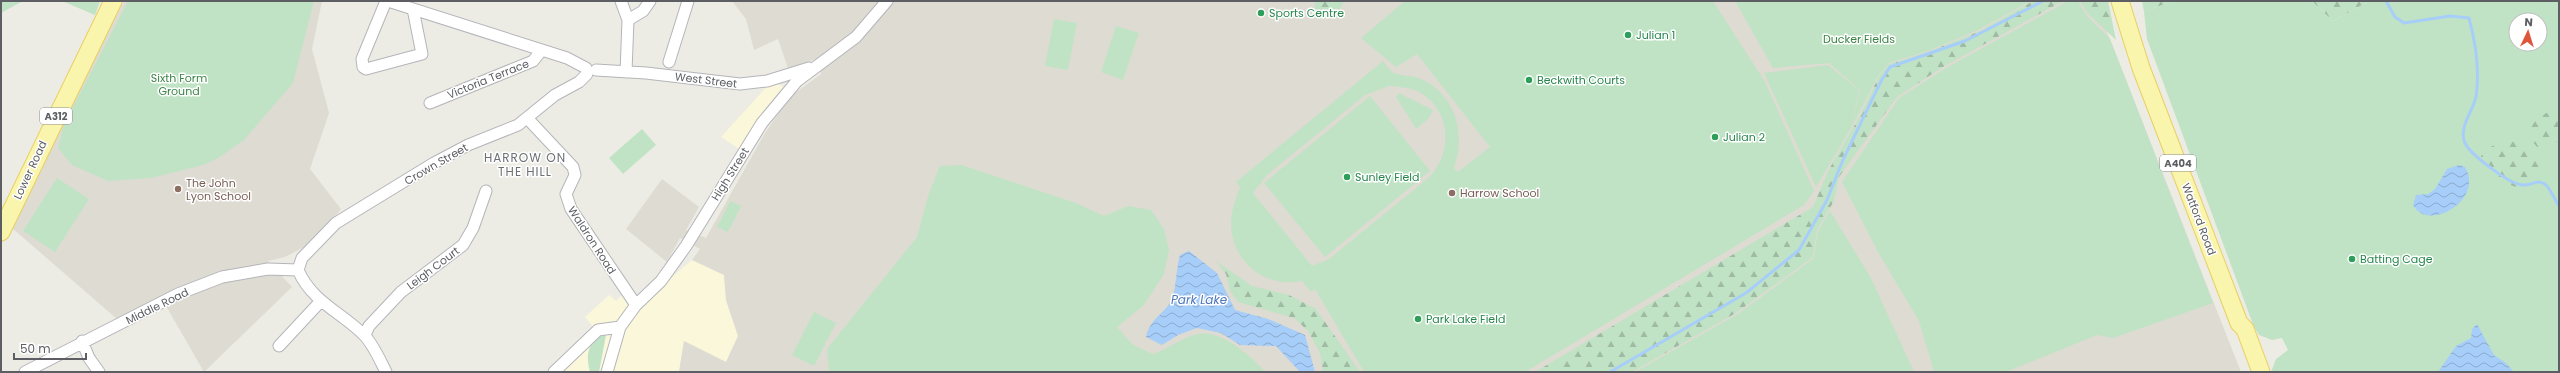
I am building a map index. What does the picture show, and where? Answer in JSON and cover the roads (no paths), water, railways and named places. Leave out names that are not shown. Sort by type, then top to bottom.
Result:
[{"type":"main road","name":"Lower Road","points":[[1,232],[113,1]]},
{"type":"main road","name":"Watford Road","points":[[2120,1],[2142,68],[2239,323],[2245,329],[2261,372]]},
{"type":"main road","name":"Watford Road","points":[[2239,323],[2238,331],[2253,372]]},
{"type":"street","points":[[387,1],[363,55],[362,63],[366,69],[422,54],[413,9]]},
{"type":"street","name":"West Street","points":[[387,1],[567,58],[590,71],[626,72],[667,69],[691,79],[752,84],[808,68],[814,69]]},
{"type":"street","points":[[621,1],[628,20],[626,72]]},
{"type":"street","points":[[628,20],[643,11],[650,1]]},
{"type":"street","points":[[667,69],[688,1]]},
{"type":"street","name":"High Street","points":[[607,372],[620,327],[636,305],[661,281],[686,246],[762,123],[797,81],[856,37],[886,1]]},
{"type":"street","name":"Victoria Terrace","points":[[430,103],[533,61],[541,51]]},
{"type":"street","name":"Crown Street","points":[[298,270],[302,258],[336,223],[434,163],[468,145],[508,130],[527,118],[555,95],[579,82],[590,71]]},
{"type":"street","name":"Waldron Road","points":[[527,118],[573,167],[575,175],[566,194],[571,209],[636,305]]},
{"type":"street","name":"Leigh Court","points":[[364,335],[368,326],[401,292],[463,245],[473,228],[486,191]]},
{"type":"street","name":"Middle Road","points":[[25,372],[82,341],[178,294],[222,277],[268,269],[298,270]]},
{"type":"street","points":[[298,270],[303,282],[320,302],[364,335],[386,372]]},
{"type":"street","points":[[279,346],[320,302]]},
{"type":"street","points":[[554,372],[598,330],[620,327]]},
{"type":"street","points":[[82,341],[89,358],[99,372]]},
{"type":"water","points":[[2459,165],[2465,167],[2469,179],[2467,191],[2461,201],[2452,209],[2441,214],[2430,216],[2420,213],[2413,205],[2416,195],[2428,194],[2435,189],[2447,169]]},
{"type":"water","name":"Park Lake","points":[[1189,251],[1217,273],[1235,310],[1268,319],[1305,335],[1315,372],[1300,372],[1276,346],[1240,345],[1221,333],[1197,328],[1178,335],[1162,345],[1146,337],[1151,325],[1166,309],[1172,299],[1180,255]]},
{"type":"water","points":[[2477,324],[2494,355],[2506,363],[2514,372],[2438,372],[2456,346],[2471,338],[2472,329]]},
{"type":"waterway","points":[[1610,372],[1746,293],[1799,250],[1827,200],[1842,162],[1881,81],[1890,67],[1965,41],[2043,1]]},
{"type":"waterway","points":[[2386,1],[2395,17],[2404,23],[2450,16],[2469,18],[2474,38],[2478,77],[2476,97],[2463,131],[2465,143],[2468,148],[2482,161],[2509,180],[2523,185],[2537,182],[2546,185],[2559,206]]},
{"type":"place","name":"Sports Centre","points":[[1261,13]]},
{"type":"place","name":"Julian 1","points":[[1628,35]]},
{"type":"place","name":"Beckwith Courts","points":[[1529,80]]},
{"type":"place","name":"Julian 2","points":[[1715,137]]},
{"type":"place","name":"Sunley Field","points":[[1347,177]]},
{"type":"place","name":"The John Lyon School","points":[[178,189]]},
{"type":"place","name":"Harrow School","points":[[1452,193]]},
{"type":"place","name":"Batting Cage","points":[[2352,259]]},
{"type":"place","name":"Park Lake Field","points":[[1418,319]]},
{"type":"district","name":"HARROW ON THE HILL","points":[[525,165]]},
{"type":"park label","name":"Ducker Fields","points":[[1859,39]]},
{"type":"park label","name":"Sixth Form Ground","points":[[179,84]]}]
